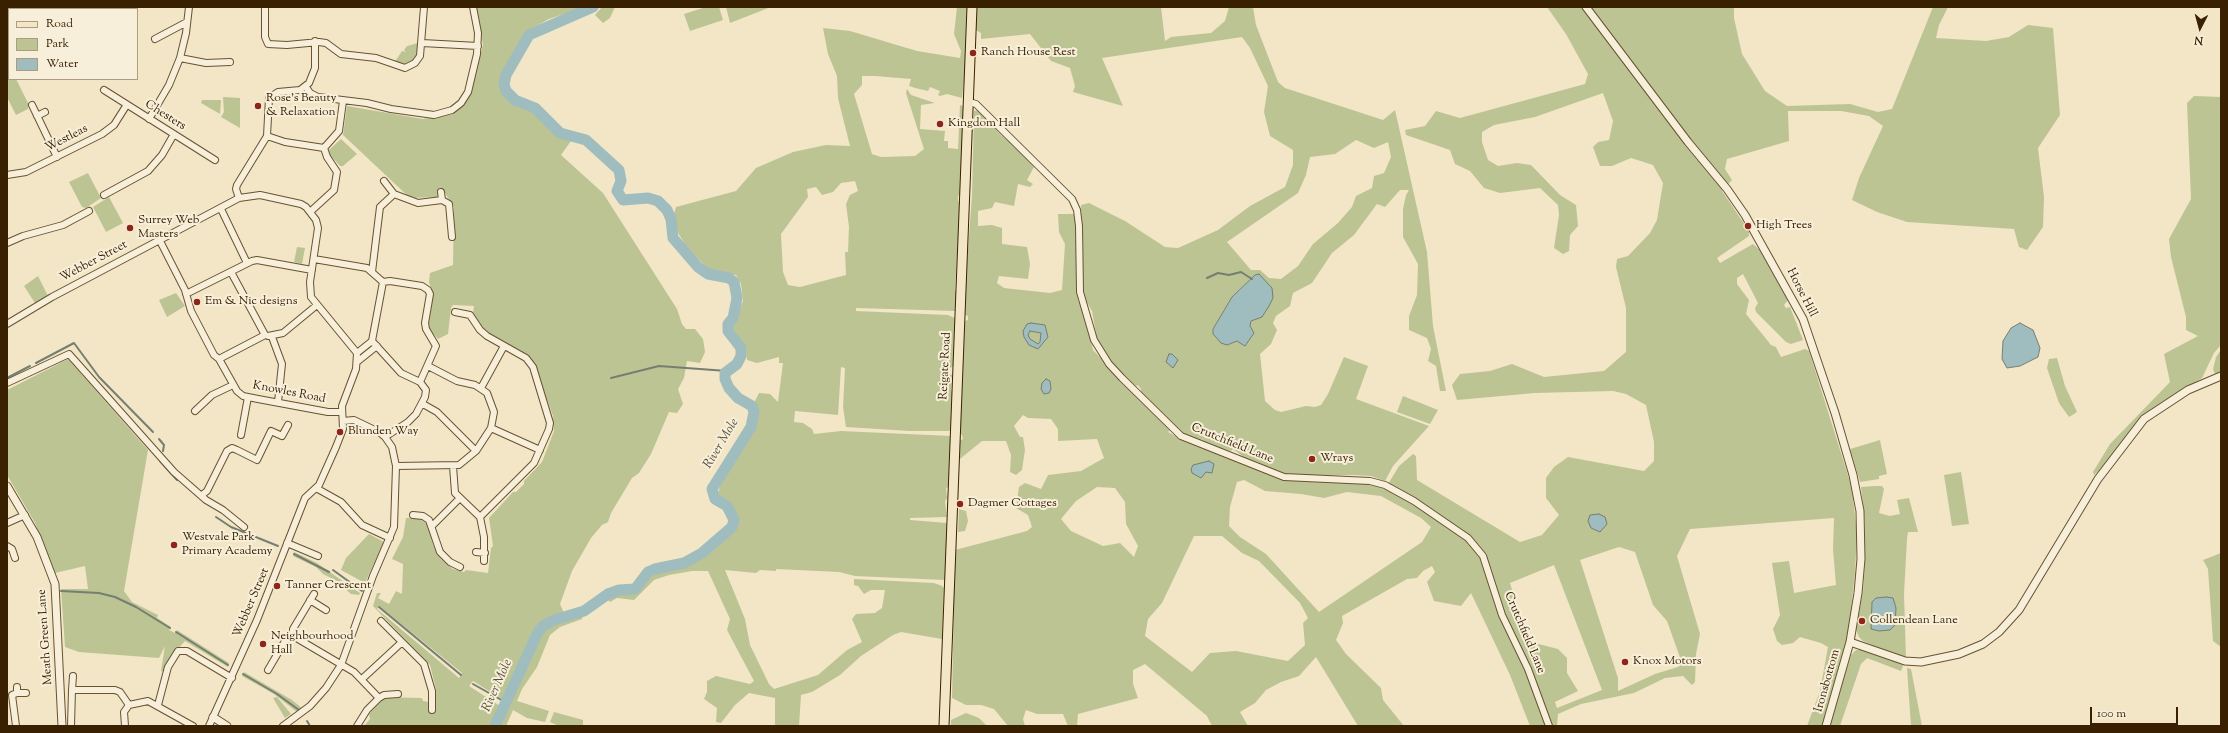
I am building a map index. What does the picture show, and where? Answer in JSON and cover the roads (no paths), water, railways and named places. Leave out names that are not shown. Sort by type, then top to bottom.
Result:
[{"type":"main road","name":"Reigate Road","points":[[944,726],[972,7]]},
{"type":"street","points":[[149,119],[168,85],[180,58],[189,7]]},
{"type":"street","points":[[265,7],[265,37],[268,44],[281,45],[315,41],[326,43],[342,54],[376,58],[401,68],[412,65],[418,60],[422,44],[424,7]]},
{"type":"street","points":[[306,87],[313,95],[343,101],[367,103],[391,110],[427,115],[446,113],[456,107],[465,98],[478,46],[478,33],[473,7]]},
{"type":"street","name":"Horse Hill","points":[[1586,7],[1683,135],[1728,189],[1758,236],[1803,319],[1847,453],[1860,511],[1861,560],[1858,593],[1850,642]]},
{"type":"street","points":[[155,39],[187,22]]},
{"type":"street","points":[[239,198],[236,185],[267,136],[268,102],[271,95],[278,92],[300,90],[306,87],[314,74],[315,41]]},
{"type":"street","points":[[422,44],[478,46]]},
{"type":"street","points":[[180,58],[219,66],[230,62]]},
{"type":"street","name":"Chesters","points":[[104,90],[115,94],[126,106],[215,160]]},
{"type":"street","points":[[324,148],[337,136],[343,101]]},
{"type":"street","name":"Crutchfield Lane","points":[[969,102],[976,104],[1072,199],[1077,210],[1079,226],[1080,292],[1094,340],[1109,364],[1118,374],[1173,430],[1181,436],[1284,477],[1370,482],[1385,485],[1414,501],[1468,538],[1483,556],[1502,615],[1528,669],[1549,726]]},
{"type":"street","points":[[32,105],[58,157]]},
{"type":"street","name":"Westleas","points":[[7,175],[26,172],[102,134],[114,125],[126,106]]},
{"type":"street","points":[[37,116],[45,112]]},
{"type":"street","points":[[104,195],[116,192],[148,171],[162,155],[174,134]]},
{"type":"street","points":[[267,136],[285,142],[324,148]]},
{"type":"street","points":[[202,152],[205,146]]},
{"type":"street","points":[[324,148],[337,172],[334,190],[310,212],[318,228],[310,291],[317,305],[357,353],[357,362],[341,412]]},
{"type":"street","points":[[384,181],[394,194],[418,203],[442,200],[449,204],[452,236]]},
{"type":"street","points":[[441,192],[442,200]]},
{"type":"street","points":[[372,272],[380,207],[394,194]]},
{"type":"street","name":"Webber Street","points":[[7,324],[59,293],[239,198],[260,195],[301,204],[310,212]]},
{"type":"street","points":[[220,209],[247,263]]},
{"type":"street","points":[[7,243],[23,236],[63,225],[79,213],[89,211]]},
{"type":"street","name":"Knowles Road","points":[[160,241],[186,294],[191,311],[214,355],[219,359],[237,391],[248,397],[328,412],[341,412]]},
{"type":"street","points":[[314,259],[367,268],[383,282]]},
{"type":"street","points":[[186,294],[247,263],[257,260],[312,270]]},
{"type":"street","points":[[231,272],[264,335]]},
{"type":"street","points":[[383,282],[390,281],[422,286],[428,290],[430,294],[425,323],[426,330],[436,346],[420,382]]},
{"type":"street","points":[[357,353],[372,341],[383,282]]},
{"type":"street","points":[[219,359],[264,335],[272,336],[283,333],[317,305]]},
{"type":"street","points":[[470,315],[472,308]]},
{"type":"street","points":[[455,312],[470,315],[480,330],[526,358],[535,373],[550,423],[534,463],[480,517]]},
{"type":"street","points":[[272,336],[282,369],[278,402]]},
{"type":"street","points":[[372,341],[401,373],[420,382],[426,390],[422,404],[408,422],[385,437]]},
{"type":"street","points":[[357,362],[377,346]]},
{"type":"street","points":[[481,388],[504,346]]},
{"type":"street","points":[[7,383],[69,354],[174,472],[202,496],[244,527]]},
{"type":"street","points":[[396,466],[453,466],[466,461],[476,451],[492,428],[494,412],[493,404],[487,393],[481,388],[467,382],[457,381],[428,366]]},
{"type":"street","points":[[1850,642],[1905,661],[1921,662],[1965,652],[1988,640],[1999,632],[2019,610],[2098,479],[2144,420],[2188,390],[2221,376]]},
{"type":"street","points":[[195,411],[212,395],[233,385]]},
{"type":"street","points":[[241,435],[248,397]]},
{"type":"street","points":[[422,404],[437,412],[476,451]]},
{"type":"street","name":"Webber Street","points":[[208,726],[232,678],[257,620],[305,498],[316,488],[340,436],[343,421],[341,412]]},
{"type":"street","points":[[283,726],[294,719],[318,697],[341,665],[373,576],[390,538],[396,515],[396,457],[385,437],[354,420],[343,421]]},
{"type":"street","points":[[202,496],[207,491],[227,451],[232,448],[257,460],[272,431],[282,436],[288,425]]},
{"type":"street","points":[[492,428],[540,450]]},
{"type":"street","points":[[453,466],[455,493],[459,499],[480,517],[484,537],[484,560]]},
{"type":"street","name":"Meath Green Lane","points":[[7,486],[37,537],[56,594],[62,726]]},
{"type":"street","points":[[316,488],[341,502],[362,525],[390,538]]},
{"type":"street","points":[[432,526],[459,499]]},
{"type":"street","points":[[7,523],[25,515]]},
{"type":"street","points":[[413,515],[423,516],[430,520],[440,552],[450,562],[460,567]]},
{"type":"street","points":[[287,543],[318,556]]},
{"type":"street","points":[[7,546],[12,549],[15,558]]},
{"type":"street","points":[[476,552],[485,553]]},
{"type":"street","points":[[293,636],[293,629],[314,594]]},
{"type":"street","points":[[310,600],[326,610]]},
{"type":"street","points":[[250,616],[257,620]]},
{"type":"street","points":[[381,621],[401,643],[424,664],[429,675],[432,710]]},
{"type":"street","points":[[293,636],[362,679],[379,698]]},
{"type":"street","points":[[268,670],[285,641],[293,636]]},
{"type":"street","name":"Ironsbottom","points":[[1826,726],[1850,642]]},
{"type":"street","points":[[362,679],[401,643]]},
{"type":"street","points":[[158,705],[168,667],[178,651],[187,651],[232,678]]},
{"type":"street","points":[[71,726],[73,676]]},
{"type":"street","points":[[16,726],[12,694],[17,690],[26,693]]},
{"type":"street","points":[[72,690],[115,690],[120,692],[129,705]]},
{"type":"street","points":[[357,726],[368,710],[379,698],[384,695],[398,694]]},
{"type":"street","points":[[424,698],[432,699]]},
{"type":"street","points":[[125,726],[124,712],[129,705],[148,701],[158,705],[193,726]]},
{"type":"street","points":[[213,717],[227,726]]},
{"type":"street","points":[[294,719],[298,726]]},
{"type":"water","points":[[1259,274],[1272,288],[1273,298],[1269,306],[1262,317],[1251,321],[1250,326],[1254,333],[1245,346],[1237,341],[1227,345],[1221,343],[1213,334],[1213,329],[1232,297],[1255,275]]},
{"type":"water","points":[[1031,323],[1045,325],[1048,337],[1038,349],[1029,345],[1024,337],[1023,331],[1027,324]],"holes":[[[1030,331],[1041,333],[1040,342],[1038,344],[1030,339],[1028,335]]]},
{"type":"water","points":[[2020,323],[2033,330],[2040,348],[2038,357],[2020,366],[2007,368],[2002,359],[2003,341],[2011,328]]},
{"type":"water","points":[[1169,354],[1172,354],[1178,360],[1173,368],[1166,362]]},
{"type":"water","points":[[1046,379],[1050,381],[1051,389],[1049,393],[1044,394],[1041,389],[1042,383]]},
{"type":"water","points":[[1209,461],[1214,464],[1212,473],[1206,472],[1201,478],[1192,473],[1191,469],[1193,465]]},
{"type":"water","points":[[1599,514],[1605,517],[1607,524],[1600,532],[1591,528],[1588,521],[1590,515]]},
{"type":"water","points":[[1876,598],[1893,598],[1896,608],[1895,625],[1890,630],[1879,631],[1871,629],[1872,602]]},
{"type":"waterway","name":"River Mole","points":[[495,726],[537,634],[543,626],[554,620],[584,611],[608,594],[619,590],[635,589],[648,572],[655,569],[684,563],[702,553],[732,527],[734,520],[727,506],[715,499],[712,489],[751,427],[754,412],[752,406],[738,398],[729,388],[725,379],[725,373],[737,364],[741,356],[741,348],[728,331],[728,324],[733,318],[737,298],[734,282],[729,278],[708,274],[698,267],[673,238],[671,219],[667,210],[658,201],[648,198],[623,200],[617,191],[621,181],[619,170],[586,140],[560,133],[535,108],[515,100],[506,91],[504,84],[506,75],[529,35],[593,7]]},
{"type":"waterway","points":[[1207,278],[1218,273],[1229,275],[1241,272],[1252,279]]},
{"type":"waterway","points":[[36,363],[74,343],[99,377],[153,432]]},
{"type":"waterway","points":[[7,378],[30,366]]},
{"type":"waterway","points":[[611,378],[659,366],[727,371]]},
{"type":"waterway","points":[[159,439],[164,445],[163,451]]},
{"type":"waterway","points":[[160,461],[177,480]]},
{"type":"waterway","points":[[216,517],[231,527],[278,546]]},
{"type":"waterway","points":[[294,554],[329,572]]},
{"type":"waterway","points":[[333,570],[362,591]]},
{"type":"waterway","points":[[61,591],[99,593],[115,597],[136,607],[170,628]]},
{"type":"waterway","points":[[379,607],[461,675]]},
{"type":"waterway","points":[[176,632],[228,665]]},
{"type":"waterway","points":[[243,674],[277,694],[299,710]]},
{"type":"waterway","points":[[473,684],[505,702]]},
{"type":"waterway","points":[[307,721],[310,726]]},
{"type":"place","name":"Ranch House Rest","points":[[973,53]]},
{"type":"place","name":"Rose's Beauty & Relaxation","points":[[258,106]]},
{"type":"place","name":"Kingdom Hall","points":[[940,124]]},
{"type":"place","name":"High Trees","points":[[1748,226]]},
{"type":"place","name":"Surrey Web Masters","points":[[130,228]]},
{"type":"place","name":"Em & Nic designs","points":[[197,302]]},
{"type":"place","name":"Blunden Way","points":[[340,432]]},
{"type":"place","name":"Wrays","points":[[1312,459]]},
{"type":"place","name":"Dagmer Cottages","points":[[960,504]]},
{"type":"place","name":"Westvale Park Primary Academy","points":[[174,545]]},
{"type":"place","name":"Tanner Crescent","points":[[277,586]]},
{"type":"place","name":"Collendean Lane","points":[[1862,621]]},
{"type":"place","name":"Neighbourhood Hall","points":[[263,644]]},
{"type":"place","name":"Knox Motors","points":[[1625,662]]}]
